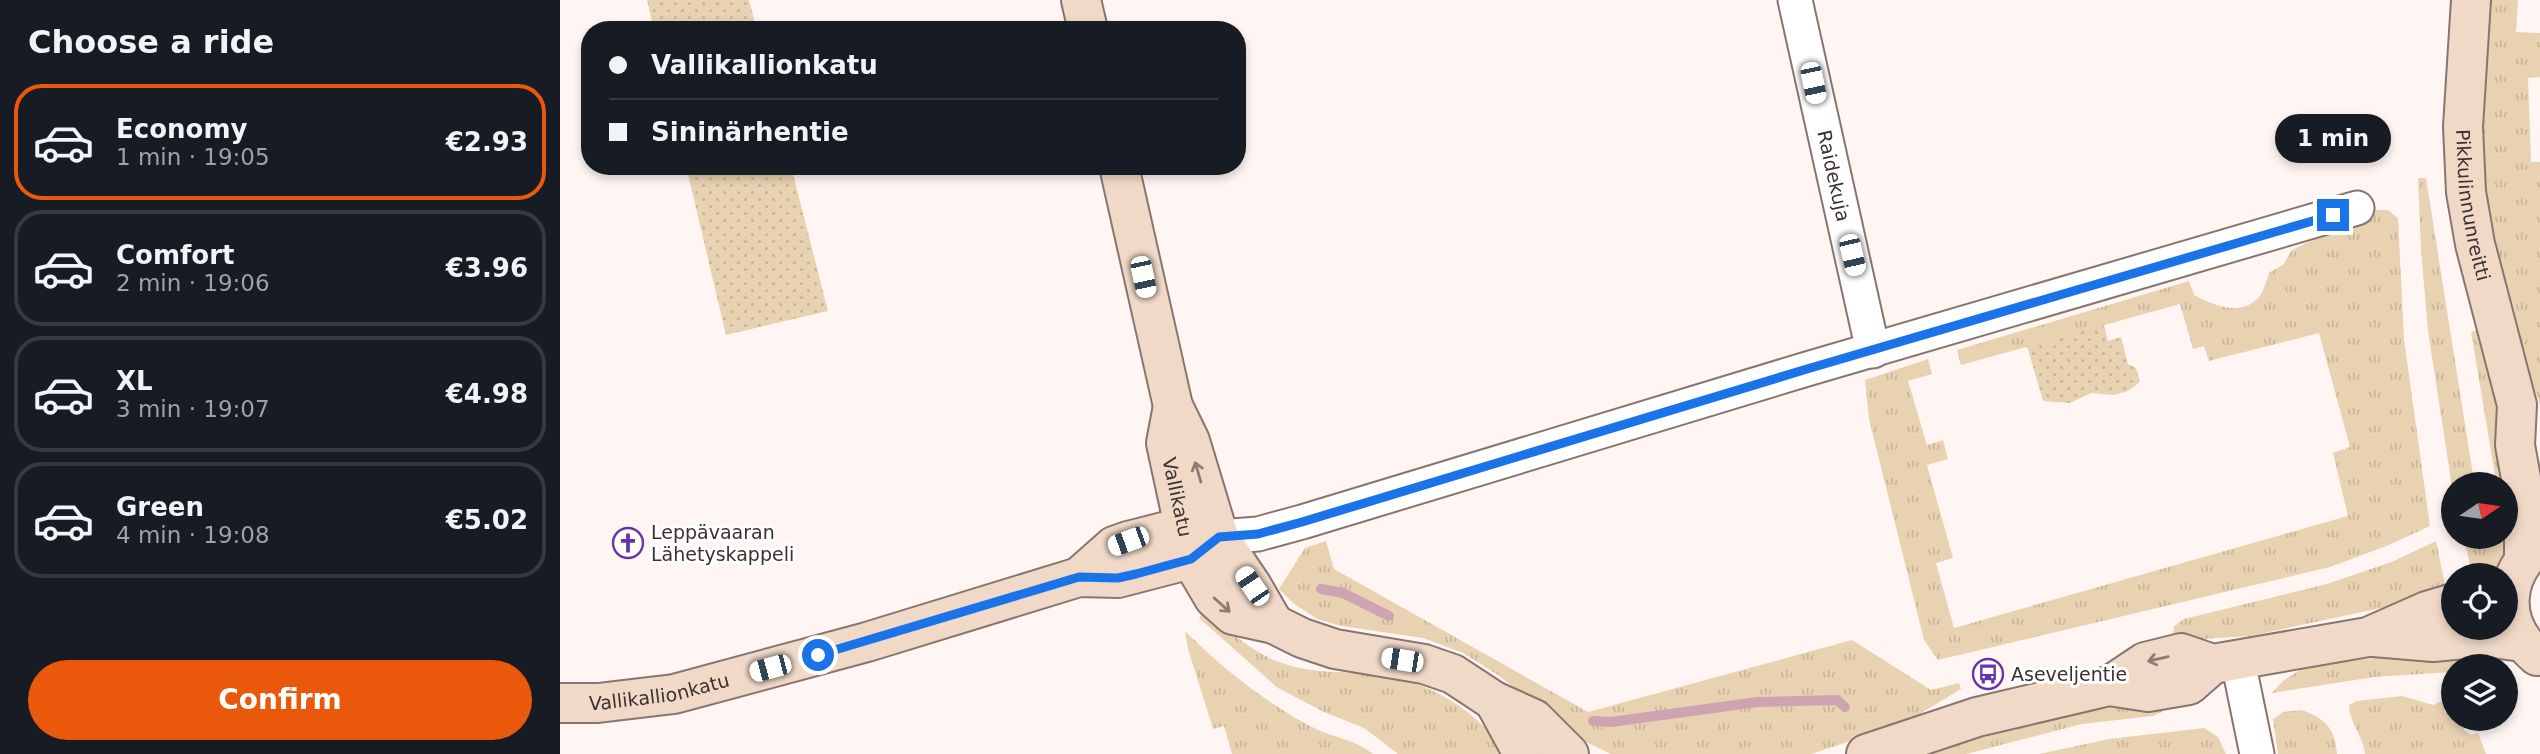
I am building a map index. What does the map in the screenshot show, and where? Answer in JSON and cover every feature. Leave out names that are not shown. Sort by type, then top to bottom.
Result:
[{"type":"street","points":[[1081,0],[1086,21]]},
{"type":"street","name":"Raidekuja","points":[[1795,0],[1873,351]]},
{"type":"street","name":"Pikkulinnunreitti","points":[[2471,0],[2463,127],[2466,191],[2475,244],[2528,419],[2515,445],[2524,495],[2520,568],[2511,613],[2531,650]]},
{"type":"street","name":"Vallikatu","points":[[1121,175],[1173,406],[1190,441],[1197,541],[1252,586],[1274,624],[1302,638],[1335,649],[1424,664],[1453,674],[1494,702],[1534,719],[1569,754]]},
{"type":"street","points":[[1197,541],[1258,534],[1302,522],[2357,208]]},
{"type":"street","name":"Vallikallionkatu","points":[[560,703],[597,703],[674,694],[867,642],[1079,577],[1118,578],[1197,541]]},
{"type":"street","points":[[1866,754],[1977,717],[2109,686],[2145,662],[2181,653],[2226,663],[2368,637],[2441,607]]},
{"type":"street","points":[[2368,637],[2433,642],[2485,638],[2531,650]]},
{"type":"street","points":[[2226,663],[2257,754]]},
{"type":"street","name":"Vallikatu","points":[[1494,702],[1523,754]]},
{"type":"green space","points":[[647,0],[749,0],[755,21],[652,21]]},
{"type":"green space","points":[[2481,0],[2518,0],[2516,32],[2540,33],[2540,77],[2528,78],[2531,162],[2540,162],[2540,405],[2509,313],[2485,213],[2477,156]]},
{"type":"green space","points":[[688,175],[793,175],[828,311],[726,335]]},
{"type":"green space","points":[[2418,178],[2426,178],[2473,472],[2450,472],[2428,331]]},
{"type":"green space","points":[[2375,210],[2388,210],[2398,218],[2404,339],[2430,526],[2330,567],[1938,660],[1924,640],[1869,419],[1865,380],[1928,359],[1932,374],[1908,381],[1927,445],[1943,440],[1948,459],[1927,465],[1953,558],[1936,563],[1954,628],[2348,516],[2333,453],[2350,447],[2319,333],[2209,361],[2204,346],[2193,349],[2180,304],[1961,365],[1957,350],[2189,281],[2194,295],[2201,299],[2226,307],[2243,307],[2258,298],[2270,272],[2283,265],[2292,250]]},
{"type":"green space","points":[[2104,325],[2108,341],[2121,337],[2128,364],[2136,368],[2140,382],[2128,391],[2114,395],[2091,393],[2070,403],[2043,401],[2027,346]]},
{"type":"green space","points":[[2480,329],[2500,407],[2505,472],[2494,472],[2471,332]]},
{"type":"green space","points":[[1326,541],[1334,569],[1588,712],[1852,640],[1931,690],[1959,683],[1961,689],[1905,723],[1811,754],[1611,754],[1565,728],[1498,675],[1463,653],[1423,638],[1341,626],[1317,619],[1293,603],[1279,589],[1305,548]]},
{"type":"green space","points":[[2436,541],[2441,565],[2441,595],[2250,636],[2172,641],[2174,626],[2184,619],[2327,584],[2394,561]]},
{"type":"green space","points":[[2467,550],[2509,550],[2500,563],[2469,563]]},
{"type":"green space","points":[[1204,611],[1249,646],[1290,666],[1394,677],[1431,690],[1466,711],[1495,738],[1507,754],[1398,754],[1364,728],[1324,712],[1278,688],[1199,618]]},
{"type":"green space","points":[[1185,631],[1214,659],[1279,708],[1314,728],[1352,742],[1373,754],[1232,754],[1224,726],[1213,729]]},
{"type":"green space","points":[[2462,650],[2463,654],[2441,654],[2441,673],[2374,677],[2272,693],[2283,681],[2303,668],[2395,655]]},
{"type":"green space","points":[[2402,696],[2433,705],[2441,701],[2441,731],[2465,731],[2471,735],[2478,733],[2486,754],[2365,754],[2349,705],[2357,701]]},
{"type":"green space","points":[[2160,699],[2162,712],[2153,716],[2082,724],[1966,754],[1926,754],[2070,712],[2142,705]]},
{"type":"green space","points":[[2301,710],[2316,716],[2327,725],[2334,738],[2337,754],[2278,754],[2273,719],[2283,712]]},
{"type":"green space","points":[[2204,728],[2218,737],[2226,754],[2039,754],[2109,739]]},
{"type":"waterway","points":[[1321,589],[1343,593],[1389,616]]},
{"type":"waterway","points":[[1593,721],[1611,722],[1758,702],[1837,700],[1845,707]]},
{"type":"place","name":"Leppävaaran Lähetyskappeli","points":[[628,543]]},
{"type":"place","name":"Aseveljentie","points":[[1988,674]]},
{"type":"route","points":[[818,655],[1079,577],[1118,578],[1191,559],[1219,537],[1258,534],[1302,522],[1807,369],[2333,215]]}]
